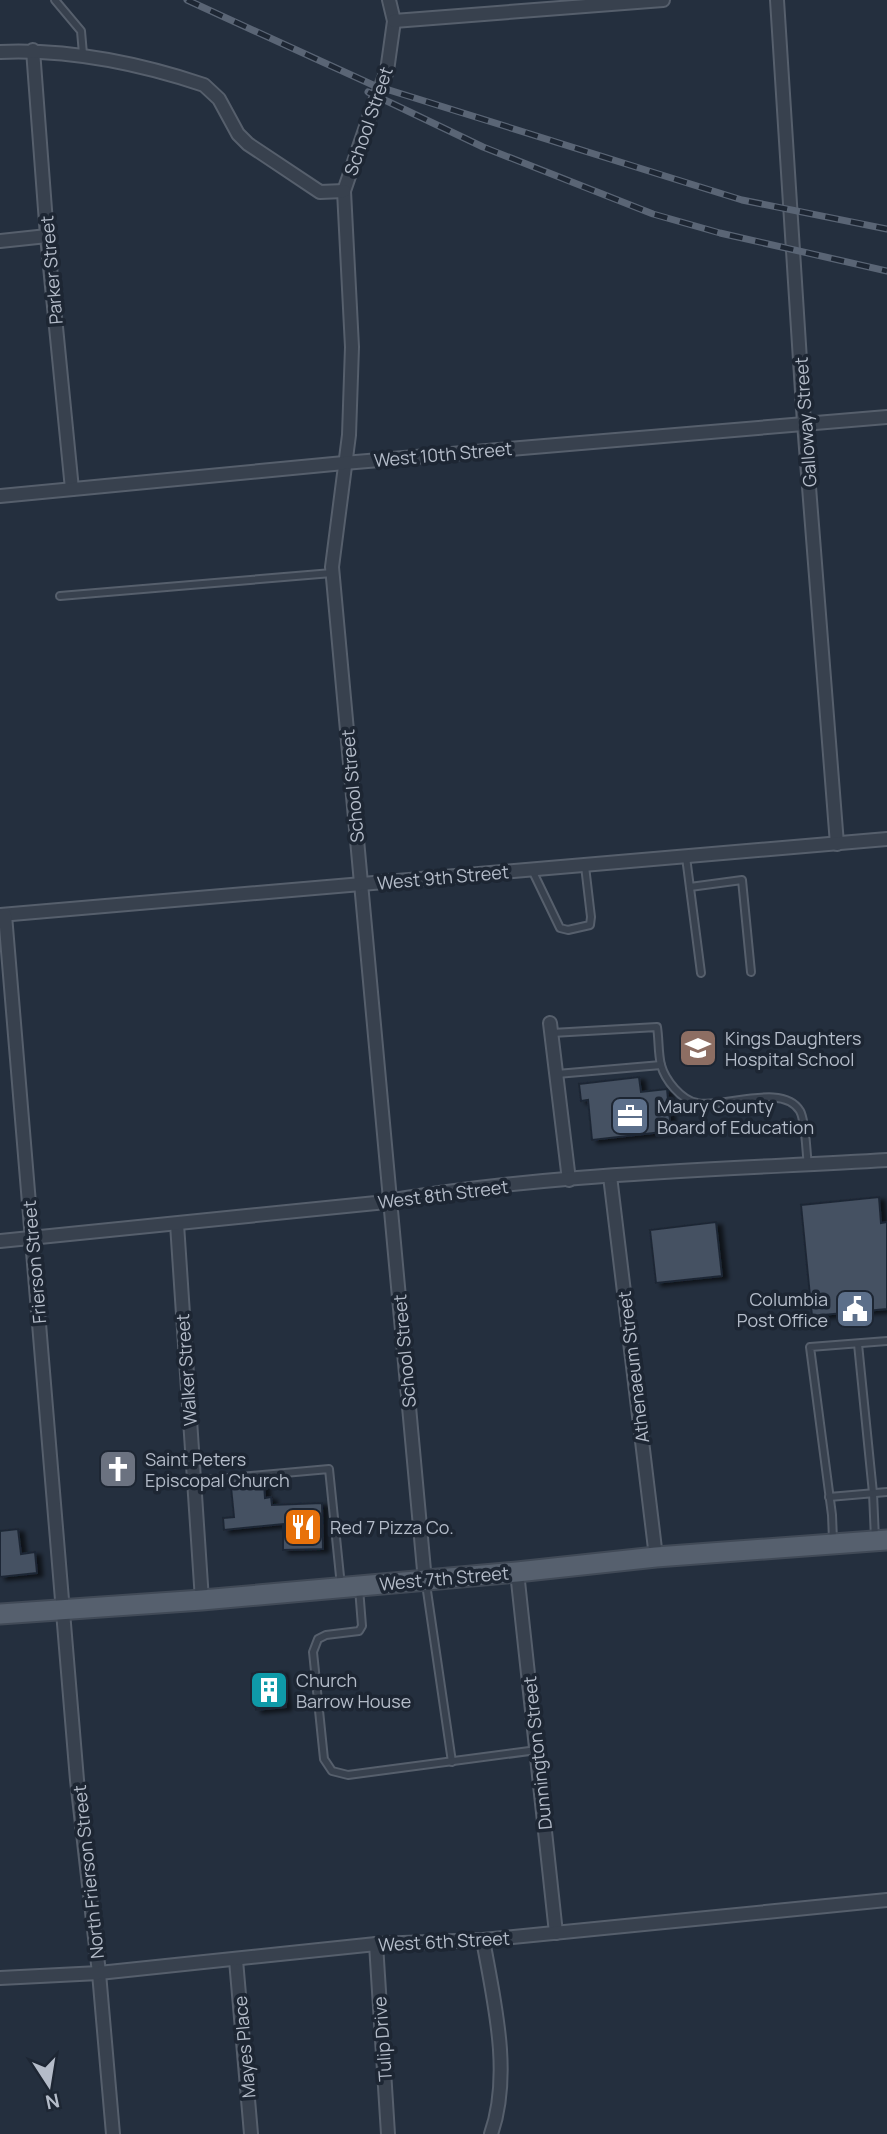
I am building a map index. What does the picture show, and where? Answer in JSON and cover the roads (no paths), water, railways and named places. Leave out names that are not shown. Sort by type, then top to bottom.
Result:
[{"type":"main road","name":"West 7th Street","points":[[0,1614],[202,1600],[350,1585],[425,1581],[656,1557],[881,1540]]},
{"type":"street","name":"School Street","points":[[389,0],[394,21],[387,71],[344,191],[352,347],[349,435],[332,573],[425,1581]]},
{"type":"street","points":[[394,21],[663,0]]},
{"type":"street","name":"Galloway Street","points":[[777,0],[804,423],[837,844]]},
{"type":"street","points":[[0,52],[33,50],[83,54],[204,85],[219,99],[238,134],[248,144],[320,192],[344,191]]},
{"type":"street","name":"Parker Street","points":[[33,50],[47,236],[72,489]]},
{"type":"street","points":[[0,241],[47,236]]},
{"type":"street","name":"West 10th Street","points":[[0,496],[344,463],[887,417]]},
{"type":"street","name":"West 9th Street","points":[[2,915],[887,839]]},
{"type":"street","name":"Frierson Street","points":[[2,915],[64,1609]]},
{"type":"street","points":[[551,1028],[569,1180]]},
{"type":"street","name":"West 8th Street","points":[[0,1241],[610,1176],[887,1160]]},
{"type":"street","name":"Athenaeum Street","points":[[610,1176],[656,1557]]},
{"type":"street","name":"Walker Street","points":[[177,1224],[202,1600]]},
{"type":"street","name":"Dunnington Street","points":[[517,1572],[556,1933]]},
{"type":"street","name":"North Frierson Street","points":[[64,1609],[77,1780],[99,1973],[113,2134]]},
{"type":"street","name":"West 6th Street","points":[[0,1978],[99,1973],[376,1944],[483,1940],[887,1900]]},
{"type":"street","points":[[483,1940],[500,2033],[499,2111],[491,2134]]},
{"type":"street","name":"Tulip Drive","points":[[376,1944],[388,2134]]},
{"type":"street","name":"Mayes Place","points":[[236,1960],[251,2134]]},
{"type":"lane","points":[[55,0],[81,31],[83,54]]},
{"type":"lane","points":[[60,596],[332,573]]},
{"type":"lane","points":[[686,857],[701,973]]},
{"type":"lane","points":[[531,869],[560,928],[568,930],[590,925],[585,866]]},
{"type":"lane","points":[[690,887],[742,880],[751,972]]},
{"type":"lane","points":[[551,1028],[657,1027],[661,1065],[672,1085],[684,1098],[697,1104],[780,1098],[793,1103],[802,1113],[808,1165]]},
{"type":"lane","points":[[557,1074],[661,1065]]},
{"type":"lane","points":[[833,1544],[810,1347],[887,1341]]},
{"type":"lane","points":[[858,1343],[873,1493],[881,1540]]},
{"type":"lane","points":[[194,1481],[329,1469],[350,1585],[362,1626],[359,1631],[326,1634],[318,1639],[313,1652],[324,1759],[332,1771],[348,1775],[537,1750]]},
{"type":"lane","points":[[829,1497],[887,1492]]},
{"type":"lane","points":[[425,1581],[452,1762]]},
{"type":"railway","points":[[187,0],[373,85],[742,200],[887,229]]},
{"type":"railway","points":[[368,92],[483,147],[653,214],[720,233],[887,271]]},
{"type":"place","name":"Kings Daughters Hospital School","points":[[698,1048]]},
{"type":"place","name":"Maury County Board of Education","points":[[630,1116]]},
{"type":"place","name":"Columbia Post Office","points":[[855,1309]]},
{"type":"place","name":"Saint Peters Episcopal Church","points":[[118,1469]]},
{"type":"place","name":"Red 7 Pizza Co.","points":[[303,1527]]},
{"type":"place","name":"Church Barrow House","points":[[269,1690]]}]
